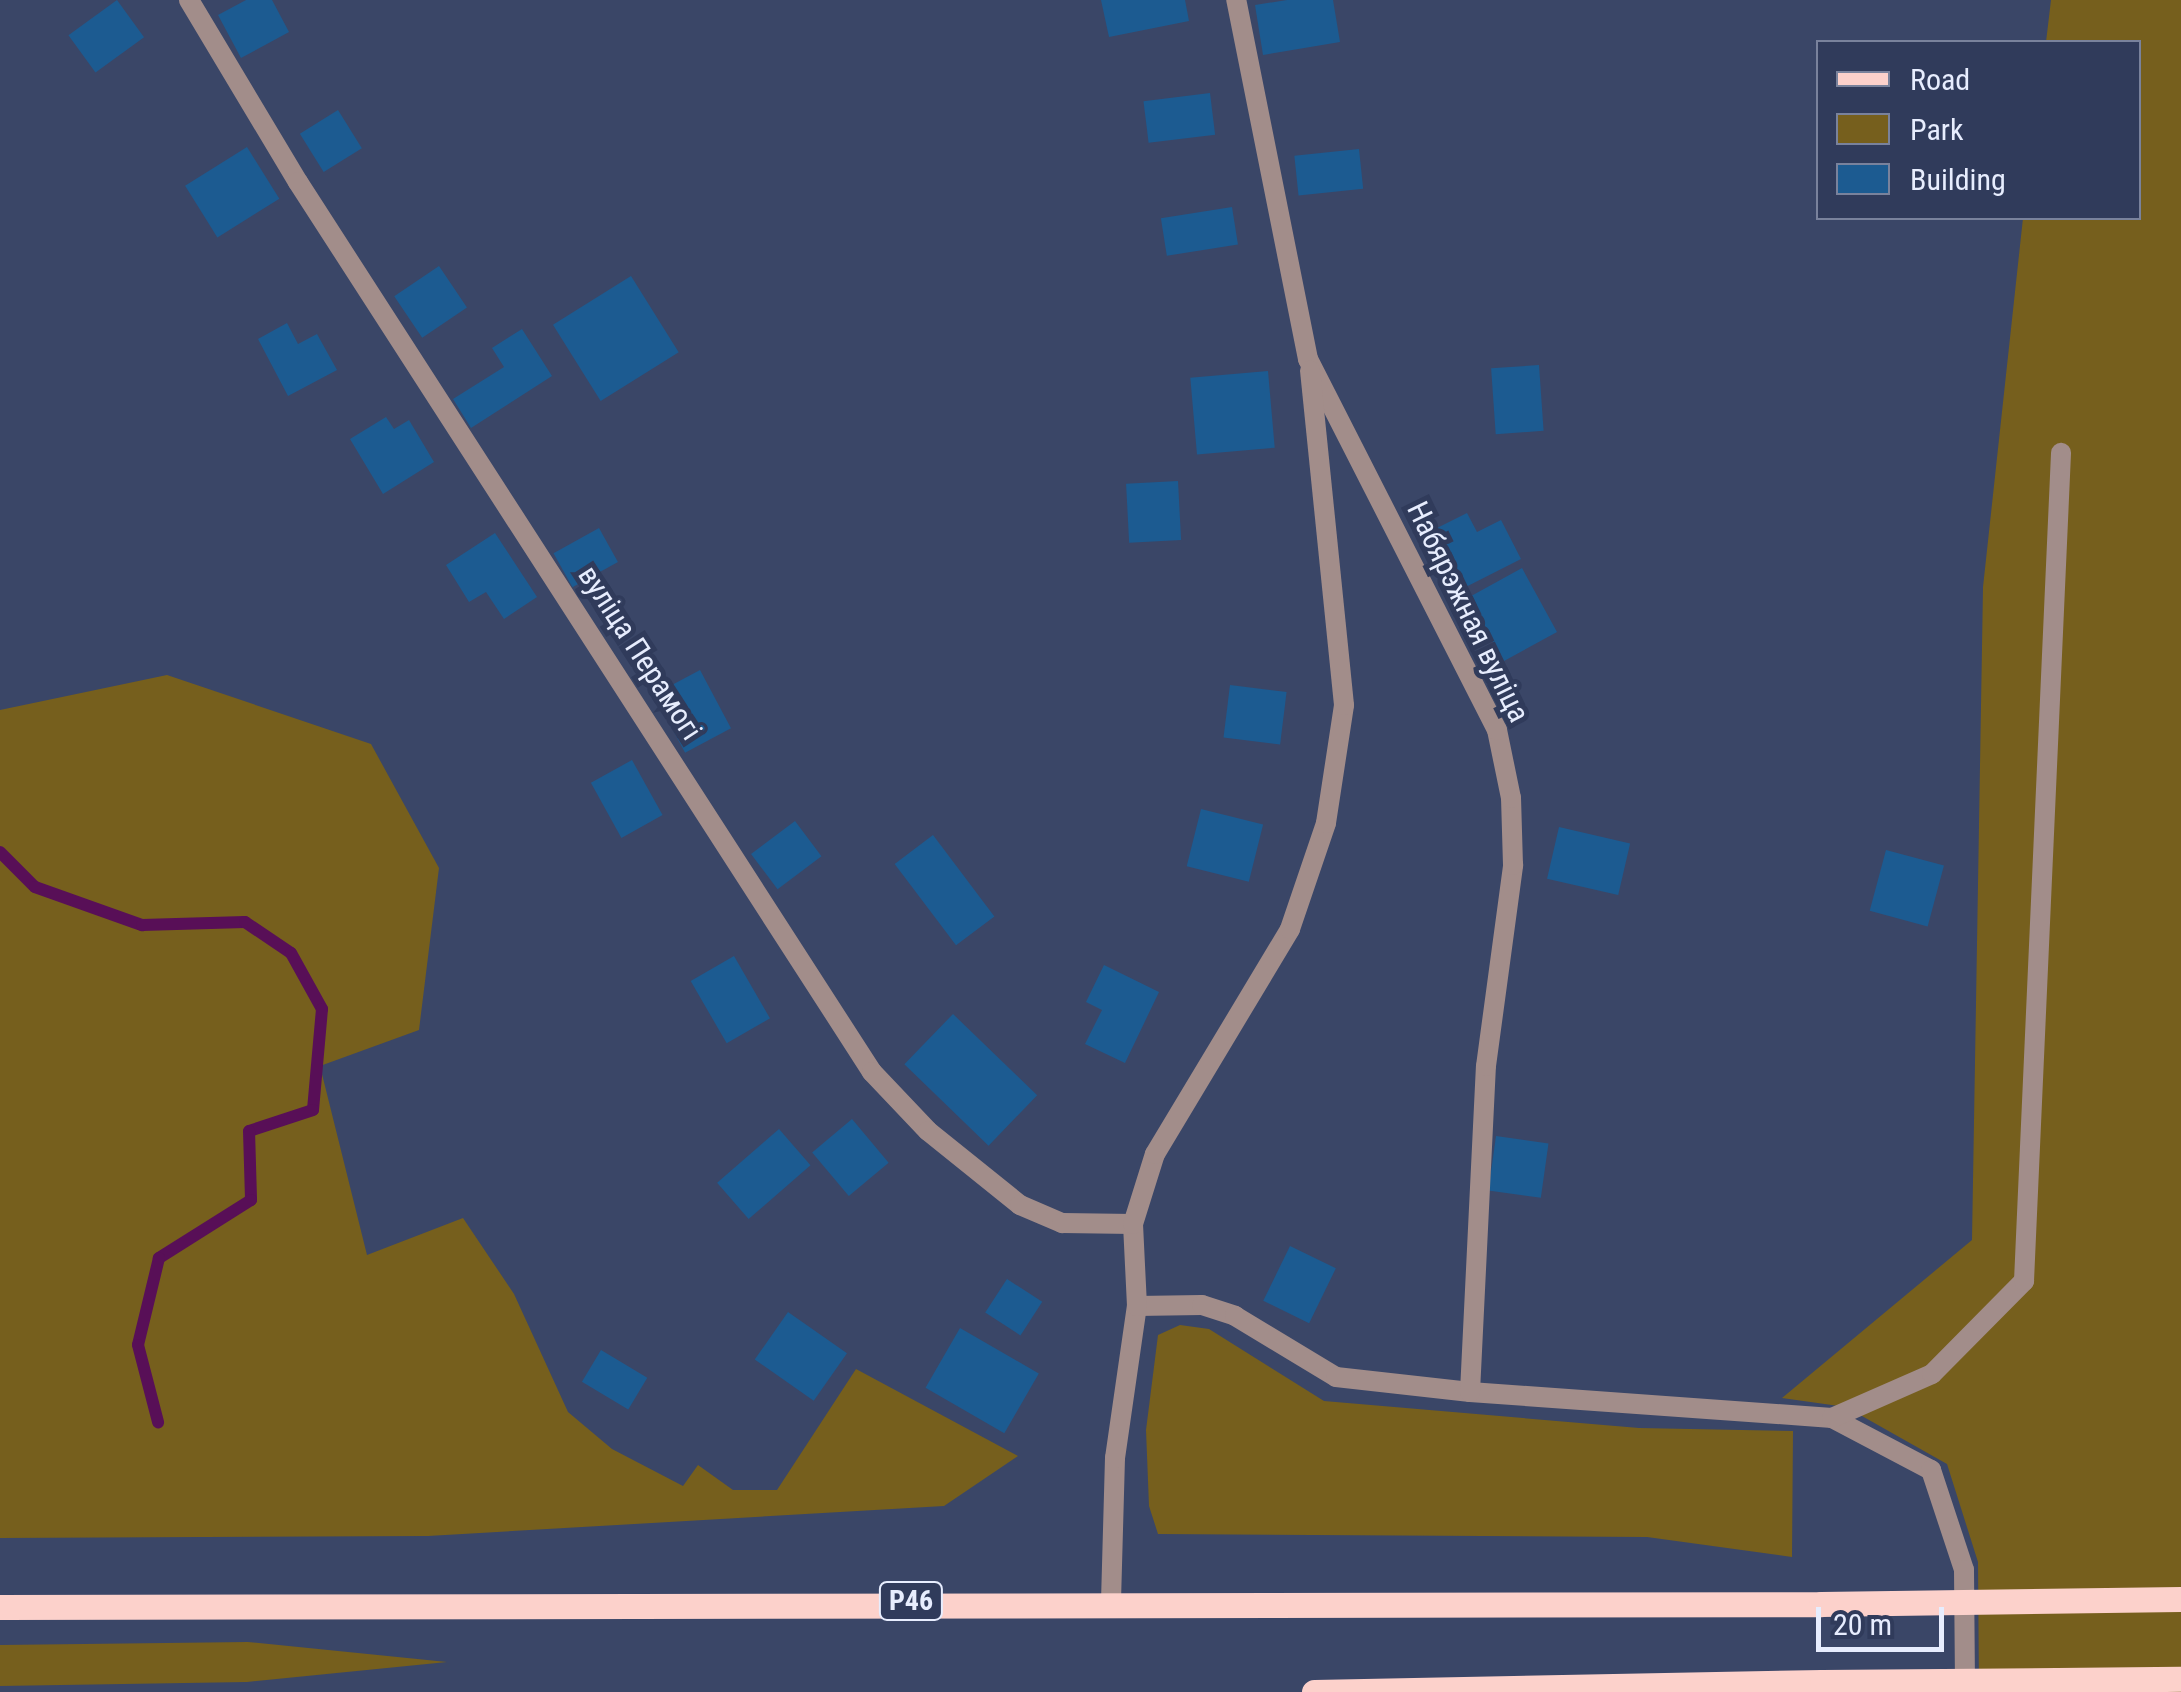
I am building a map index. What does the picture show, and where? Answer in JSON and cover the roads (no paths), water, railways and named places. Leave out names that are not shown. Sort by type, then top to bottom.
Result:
[{"type":"main road","name":"Р46","points":[[0,1607],[1111,1601],[1821,1604],[2181,1599]]},
{"type":"main road","points":[[1314,1692],[2181,1679]]},
{"type":"street","name":"вуліца Перамогі","points":[[188,0],[298,182],[872,1072],[928,1131],[1020,1205],[1062,1223],[1133,1224]]},
{"type":"street","name":"Набярэжная вуліца","points":[[1236,0],[1308,359],[1497,730],[1512,798],[1513,865],[1483,1104],[1470,1392]]},
{"type":"street","points":[[1111,1601],[1116,1458],[1137,1306],[1133,1224],[1155,1154],[1290,930],[1326,823],[1344,705],[1308,359]]},
{"type":"street","points":[[1832,1418],[1932,1374],[2024,1281],[2062,453]]},
{"type":"street","points":[[1137,1306],[1202,1305],[1236,1316],[1336,1377],[1470,1392],[1832,1418],[1930,1470],[1964,1570],[1965,1692]]},
{"type":"waterway","points":[[0,852],[35,887],[142,925],[245,922],[291,953],[322,1009],[313,1110],[249,1131],[251,1200],[159,1258],[138,1345],[158,1422]]}]
